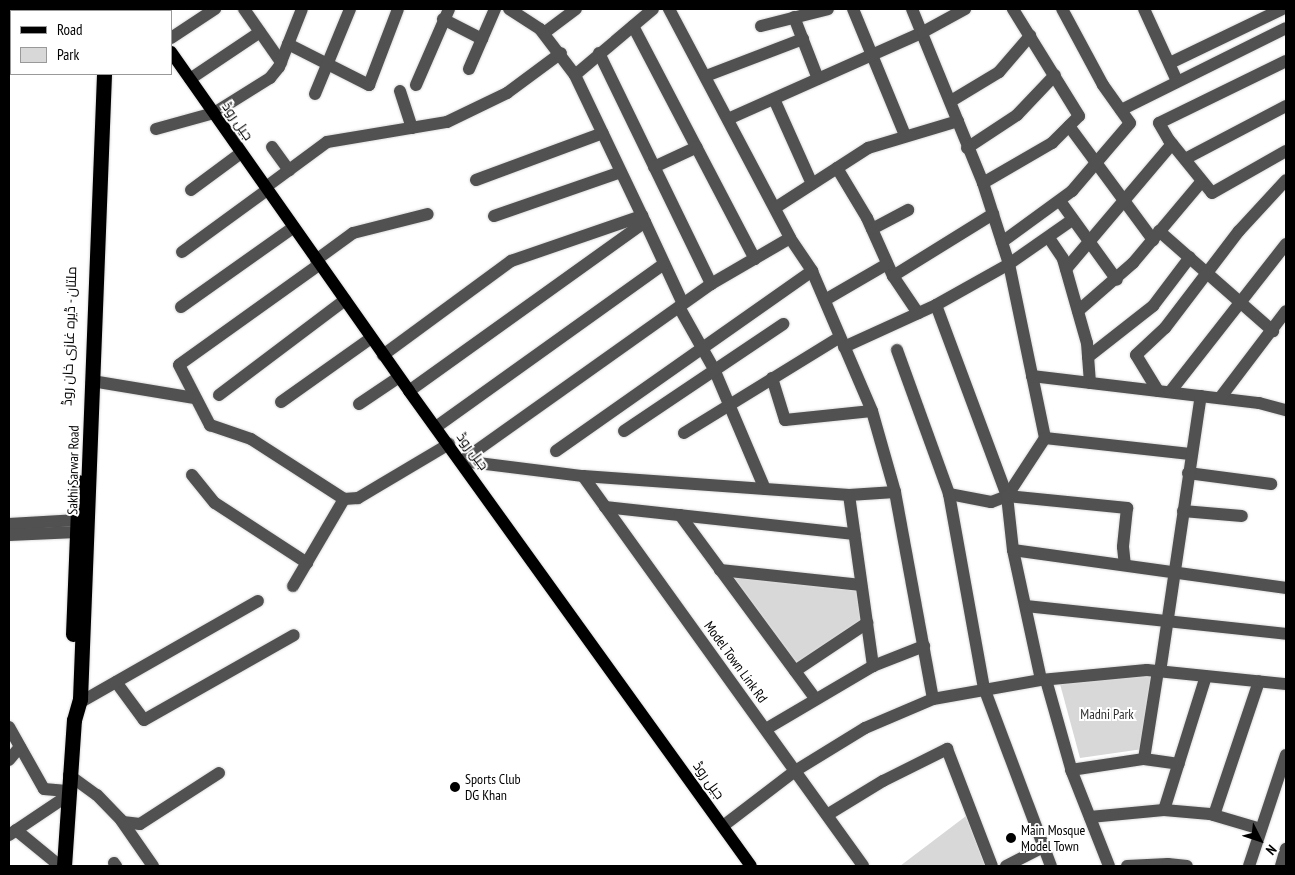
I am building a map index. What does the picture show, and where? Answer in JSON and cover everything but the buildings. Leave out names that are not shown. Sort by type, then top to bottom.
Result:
[{"type":"highway","points":[[95,75],[98,128]]},
{"type":"highway","name":"Sakhi Sarwar Road","points":[[64,866],[67,794],[74,720],[79,703],[86,441],[92,382],[92,271],[98,128],[104,75]]},
{"type":"highway","name":"ملتان - ڈیرہ غازی خان روڈ","points":[[74,720],[70,698],[77,526],[86,441],[92,271]]},
{"type":"main road","name":"جیل روڈ","points":[[172,53],[383,355],[462,461],[752,866]]},
{"type":"street","points":[[172,37],[215,9]]},
{"type":"street","points":[[244,9],[281,62]]},
{"type":"street","points":[[156,129],[214,113],[270,78],[281,62],[302,9]]},
{"type":"street","points":[[315,94],[329,64],[350,9]]},
{"type":"street","points":[[288,44],[369,84],[398,9]]},
{"type":"street","points":[[469,69],[495,9]]},
{"type":"street","points":[[544,33],[576,9]]},
{"type":"street","points":[[575,74],[653,9]]},
{"type":"street","points":[[669,9],[790,238],[812,271],[872,411],[895,492],[933,698]]},
{"type":"street","points":[[761,26],[828,9]]},
{"type":"street","points":[[853,9],[905,136]]},
{"type":"street","points":[[912,9],[958,120],[967,148],[983,183],[1009,264],[1045,438],[1008,496]]},
{"type":"street","points":[[728,119],[923,32],[965,9]]},
{"type":"street","points":[[983,183],[1052,143],[1079,116],[1013,9]]},
{"type":"street","points":[[1002,242],[1060,201],[1096,164],[1130,123],[1120,110],[1062,9]]},
{"type":"street","points":[[1144,9],[1177,81]]},
{"type":"street","points":[[1170,63],[1263,13],[1282,9]]},
{"type":"street","points":[[516,11],[544,33],[562,53],[575,74],[664,264],[681,305],[714,369],[764,489]]},
{"type":"street","points":[[416,85],[446,14],[482,39]]},
{"type":"street","points":[[794,18],[818,80]]},
{"type":"street","points":[[633,26],[755,259]]},
{"type":"street","points":[[1120,110],[1286,28]]},
{"type":"street","points":[[190,79],[260,32]]},
{"type":"street","points":[[950,101],[999,72],[1030,36]]},
{"type":"street","points":[[706,76],[803,39]]},
{"type":"street","points":[[182,252],[289,170],[335,139],[447,122],[507,93],[562,53]]},
{"type":"street","points":[[599,53],[711,284]]},
{"type":"street","points":[[1286,61],[1159,123],[1172,144],[1212,193],[1286,151]]},
{"type":"street","points":[[967,148],[1017,115],[1055,75]]},
{"type":"street","points":[[400,91],[412,128]]},
{"type":"street","points":[[774,99],[812,184]]},
{"type":"street","points":[[1184,159],[1286,106]]},
{"type":"street","points":[[775,208],[868,148],[958,120]]},
{"type":"street","points":[[1069,126],[1125,202],[1156,236],[1190,257],[1273,331]]},
{"type":"street","points":[[476,180],[603,133]]},
{"type":"street","points":[[1066,269],[1125,202],[1172,144]]},
{"type":"street","points":[[272,147],[289,170]]},
{"type":"street","points":[[654,167],[696,147]]},
{"type":"street","points":[[191,190],[241,152]]},
{"type":"street","points":[[837,168],[872,229],[893,276],[918,313]]},
{"type":"street","points":[[494,216],[621,172]]},
{"type":"street","points":[[1078,311],[1117,280],[1202,180]]},
{"type":"street","points":[[1164,392],[1136,355],[1164,328],[1207,272],[1284,187]]},
{"type":"street","points":[[1060,201],[1117,280]]},
{"type":"street","points":[[872,229],[908,210]]},
{"type":"street","points":[[428,214],[353,233],[318,262],[179,365],[194,398],[210,425],[217,430],[250,440],[344,499],[358,498],[449,444]]},
{"type":"street","points":[[893,276],[993,214]]},
{"type":"street","points":[[383,355],[511,261],[643,219]]},
{"type":"street","points":[[409,391],[643,219]]},
{"type":"street","points":[[684,433],[728,403],[842,342],[936,305],[1009,264],[1049,238],[1072,220]]},
{"type":"street","points":[[181,307],[294,227]]},
{"type":"street","points":[[462,461],[711,284],[790,238]]},
{"type":"street","points":[[1049,238],[1066,269],[1078,311],[1088,357],[1090,383]]},
{"type":"street","points":[[1164,392],[1286,244]]},
{"type":"street","points":[[1088,357],[1153,306],[1190,257]]},
{"type":"street","points":[[436,428],[664,264]]},
{"type":"street","points":[[825,300],[887,264]]},
{"type":"street","points":[[556,450],[812,271]]},
{"type":"street","points":[[219,395],[345,300]]},
{"type":"street","points":[[936,305],[1008,496],[1013,550],[1044,680],[1071,770],[1109,866]]},
{"type":"street","points":[[1220,398],[1273,331],[1286,311]]},
{"type":"street","points":[[624,431],[783,324]]},
{"type":"street","points":[[281,402],[372,338]]},
{"type":"street","points":[[897,350],[949,494],[984,688],[1051,866]]},
{"type":"street","points":[[1032,376],[1220,398],[1286,410]]},
{"type":"street","points":[[359,404],[399,377]]},
{"type":"street","points":[[772,378],[785,420],[872,411]]},
{"type":"street","points":[[92,382],[194,398]]},
{"type":"street","points":[[1144,759],[1168,621],[1190,454],[1201,396]]},
{"type":"street","points":[[1045,438],[1190,454]]},
{"type":"street","points":[[462,461],[583,476],[764,489],[849,495],[895,492]]},
{"type":"street","points":[[1188,473],[1271,484]]},
{"type":"street","points":[[192,475],[202,492],[215,503],[307,563]]},
{"type":"street","name":"Model Town Link Rd","points":[[583,476],[863,866]]},
{"type":"street","points":[[949,494],[990,502],[1008,496],[1127,508],[1122,547],[1125,565]]},
{"type":"street","points":[[849,495],[873,666]]},
{"type":"street","points":[[293,586],[344,499]]},
{"type":"street","points":[[605,507],[854,534]]},
{"type":"street","points":[[1183,510],[1242,516]]},
{"type":"street","points":[[680,515],[815,698]]},
{"type":"street","points":[[9,524],[77,526]]},
{"type":"street","points":[[9,535],[77,526]]},
{"type":"street","points":[[1013,550],[1286,588]]},
{"type":"street","points":[[720,570],[861,585]]},
{"type":"street","points":[[79,703],[258,601]]},
{"type":"street","points":[[1026,606],[1286,634]]},
{"type":"street","points":[[795,671],[867,623]]},
{"type":"street","points":[[116,682],[144,720],[294,635]]},
{"type":"street","points":[[766,729],[815,698],[873,666],[924,646]]},
{"type":"street","points":[[723,826],[795,771],[865,728],[933,698],[984,688],[1109,672],[1159,672],[1286,684]]},
{"type":"street","points":[[1164,810],[1206,676]]},
{"type":"street","points":[[1214,815],[1258,680]]},
{"type":"street","points":[[10,732],[44,789],[67,794]]},
{"type":"street","points":[[9,760],[20,747]]},
{"type":"street","points":[[827,816],[883,781],[947,749],[992,866]]},
{"type":"street","points":[[1249,866],[1286,755]]},
{"type":"street","points":[[1071,770],[1144,759],[1179,764]]},
{"type":"street","points":[[123,822],[140,824],[219,773]]},
{"type":"street","points":[[69,775],[96,795],[123,822],[153,866]]},
{"type":"street","points":[[64,866],[12,833],[67,794]]},
{"type":"street","points":[[1090,817],[1164,810],[1214,815],[1261,829]]},
{"type":"street","points":[[1006,866],[1043,847]]},
{"type":"street","points":[[1281,866],[1286,849]]},
{"type":"street","points":[[1127,866],[1168,864],[1187,866]]},
{"type":"green space","points":[[732,575],[857,591],[865,621],[795,664]]},
{"type":"green space","name":"Madni Park","points":[[1151,674],[1143,749],[1080,758],[1060,684]]},
{"type":"green space","points":[[966,816],[985,866],[900,866]]},
{"type":"place","name":"Sports Club DG Khan","points":[[455,787]]},
{"type":"place","name":"Main Mosque Model Town","points":[[1011,838]]}]
